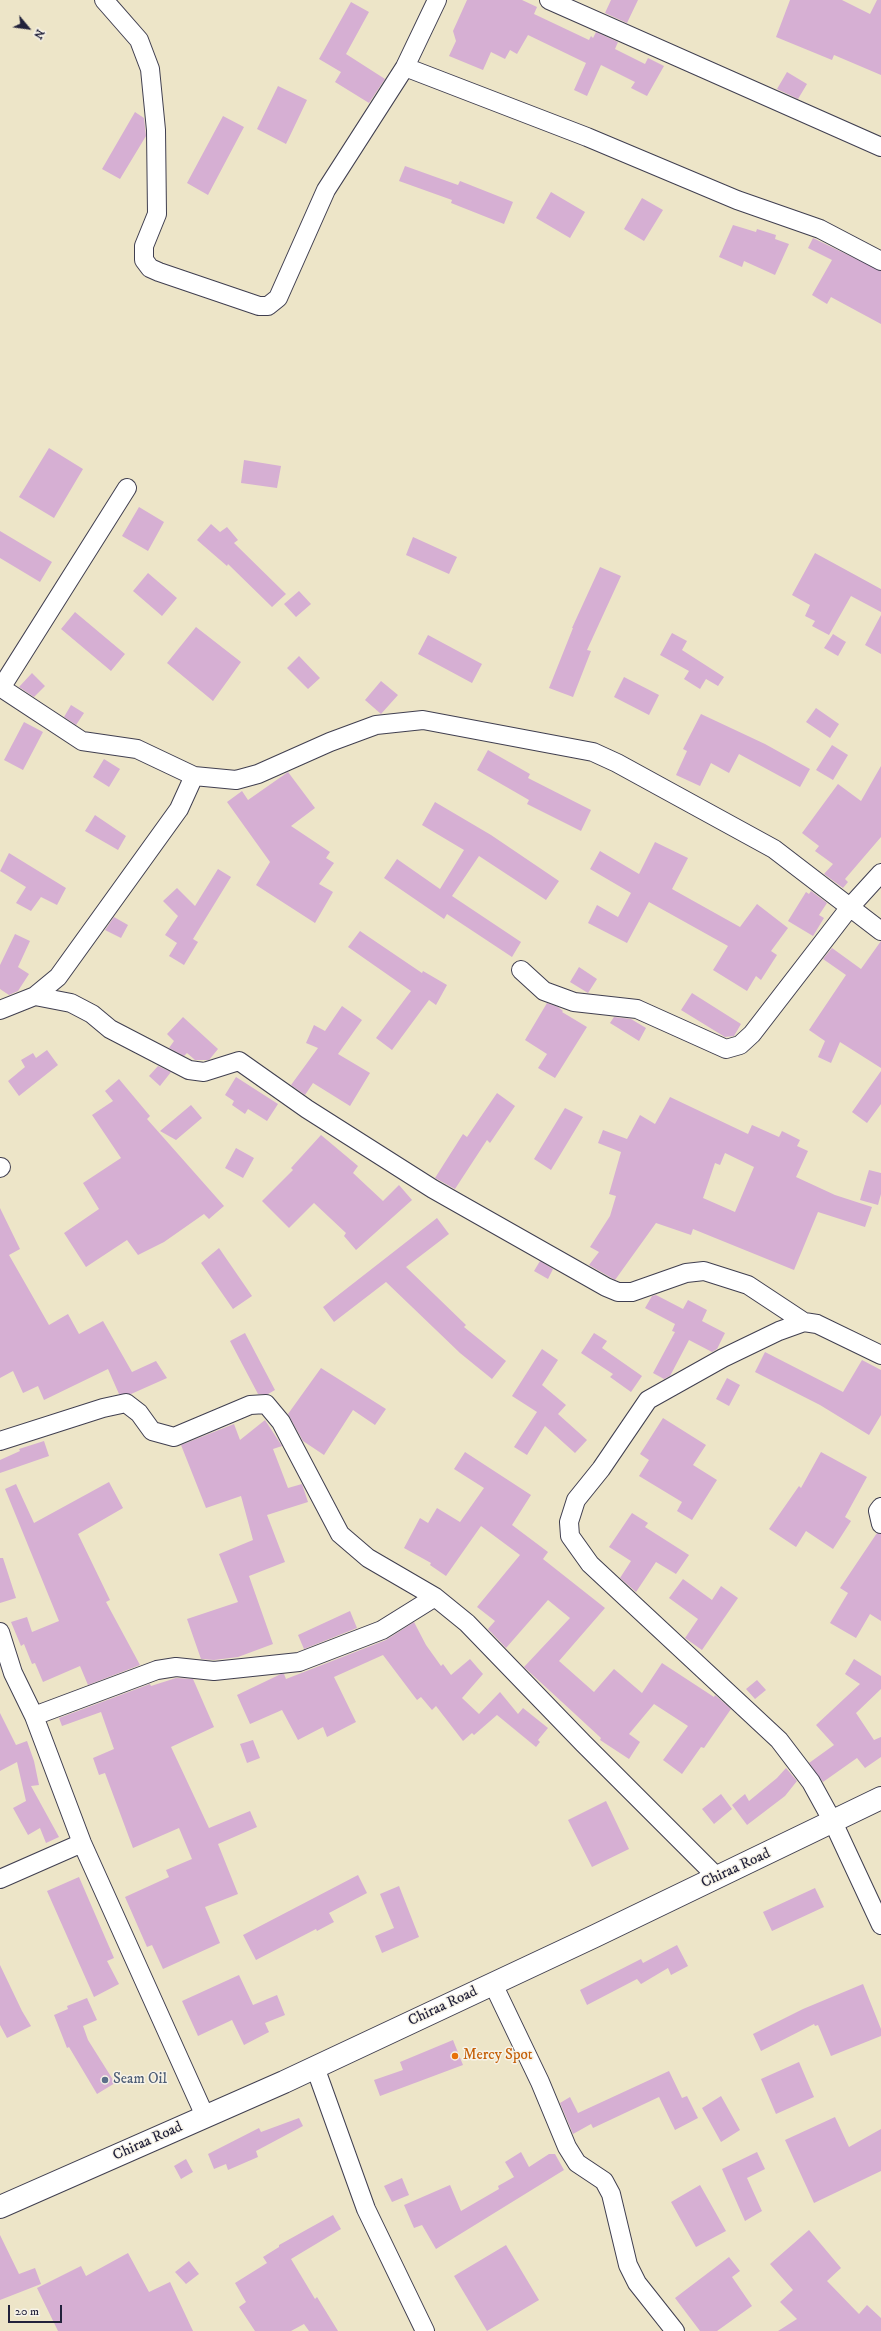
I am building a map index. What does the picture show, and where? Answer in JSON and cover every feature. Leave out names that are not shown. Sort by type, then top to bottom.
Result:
[{"type":"highway","name":"Chiraa Road","points":[[0,2208],[315,2067],[718,1878],[881,1798]]},
{"type":"street","points":[[104,0],[139,40],[150,69],[156,130],[157,214],[144,246],[144,260],[150,268],[159,272],[259,306],[268,306],[278,298],[326,190],[405,67],[437,0]]},
{"type":"street","points":[[548,0],[881,147]]},
{"type":"street","points":[[405,67],[588,137],[737,200],[820,229],[881,261]]},
{"type":"street","points":[[127,488],[1,687],[82,741],[137,749],[194,776],[236,780],[258,774],[330,742],[376,725],[423,720],[593,752],[618,763],[774,849],[881,931]]},
{"type":"street","points":[[0,1010],[35,996],[58,977],[179,809],[194,776]]},
{"type":"street","points":[[521,970],[544,991],[574,1002],[637,1009],[726,1049],[740,1045],[752,1034],[850,907],[881,873]]},
{"type":"street","points":[[35,996],[70,1004],[92,1014],[110,1029],[189,1070],[204,1072],[239,1061],[307,1109],[433,1188],[606,1287],[618,1292],[632,1292],[686,1273],[704,1271],[748,1285],[804,1322],[817,1324],[881,1355]]},
{"type":"street","points":[[804,1322],[779,1331],[723,1358],[648,1400],[602,1469],[576,1500],[569,1522],[570,1536],[590,1564],[779,1740],[811,1782],[833,1822],[881,1925]]},
{"type":"street","points":[[0,1441],[103,1408],[126,1403],[138,1412],[152,1432],[174,1437],[250,1405],[266,1404],[281,1422],[340,1534],[368,1558],[435,1597],[467,1623],[583,1743],[718,1878]]},
{"type":"street","points":[[881,1507],[878,1511],[881,1524]]},
{"type":"street","points":[[34,1716],[157,1670],[176,1668],[214,1671],[299,1662],[382,1630],[435,1597]]},
{"type":"street","points":[[0,1632],[6,1676],[34,1716],[82,1843],[205,2116]]},
{"type":"street","points":[[0,1879],[82,1843]]},
{"type":"street","points":[[493,1984],[540,2082],[567,2147],[576,2163],[604,2181],[611,2194],[628,2265],[637,2283],[675,2331]]},
{"type":"street","points":[[315,2067],[366,2209],[425,2331]]},
{"type":"building","points":[[467,0],[522,0],[537,7],[534,14],[589,40],[591,36],[593,38],[596,32],[618,42],[615,49],[645,64],[648,58],[664,66],[647,96],[631,88],[635,82],[601,65],[587,96],[574,90],[586,63],[528,35],[517,54],[510,50],[505,59],[491,52],[483,70],[449,56],[456,41],[453,31]]},
{"type":"building","points":[[611,0],[638,0],[627,23],[605,13]]},
{"type":"building","points":[[790,0],[842,0],[870,14],[877,0],[881,0],[881,75],[834,55],[832,60],[776,37]]},
{"type":"building","points":[[351,2],[369,12],[346,54],[385,79],[369,103],[335,82],[341,72],[319,59]]},
{"type":"building","points":[[787,72],[807,84],[798,99],[777,89]]},
{"type":"building","points":[[278,86],[307,100],[286,144],[257,129]]},
{"type":"building","points":[[135,112],[144,118],[146,136],[120,179],[102,169]]},
{"type":"building","points":[[223,116],[244,127],[208,195],[187,183]]},
{"type":"building","points":[[405,166],[458,185],[460,181],[513,202],[504,224],[451,203],[452,200],[399,181]]},
{"type":"building","points":[[551,192],[585,212],[570,238],[536,218]]},
{"type":"building","points":[[642,198],[663,210],[644,241],[624,229]]},
{"type":"building","points":[[733,225],[756,232],[757,229],[776,235],[775,239],[789,244],[775,275],[744,261],[742,267],[719,257]]},
{"type":"building","points":[[813,238],[881,271],[881,324],[831,297],[827,304],[812,295],[832,260],[808,248]]},
{"type":"building","points":[[49,448],[83,469],[54,518],[19,497]]},
{"type":"building","points":[[244,460],[281,466],[277,488],[241,483]]},
{"type":"building","points":[[139,507],[164,522],[148,551],[122,536]]},
{"type":"building","points":[[211,524],[220,532],[227,527],[238,540],[234,543],[286,594],[272,607],[228,564],[227,566],[197,540]]},
{"type":"building","points":[[0,531],[52,562],[40,582],[0,558]]},
{"type":"building","points":[[413,537],[457,557],[449,574],[406,555]]},
{"type":"building","points":[[815,553],[881,589],[881,612],[851,596],[829,635],[812,626],[815,621],[805,616],[810,605],[792,595]]},
{"type":"building","points":[[600,567],[621,576],[587,650],[591,651],[573,697],[549,688],[572,628]]},
{"type":"building","points":[[148,573],[177,598],[162,616],[133,591]]},
{"type":"building","points":[[299,591],[311,604],[296,617],[284,604]]},
{"type":"building","points":[[75,612],[125,654],[111,671],[61,629]]},
{"type":"building","points":[[881,615],[881,654],[865,645]]},
{"type":"building","points":[[196,627],[241,662],[213,701],[167,663]]},
{"type":"building","points":[[672,633],[687,641],[682,650],[724,677],[718,686],[706,679],[700,689],[684,679],[689,671],[660,655]]},
{"type":"building","points":[[833,634],[846,642],[838,656],[824,648]]},
{"type":"building","points":[[428,635],[482,664],[472,683],[418,654]]},
{"type":"building","points":[[299,656],[320,678],[308,689],[287,668]]},
{"type":"building","points":[[32,673],[45,686],[34,697],[19,687]]},
{"type":"building","points":[[624,677],[659,695],[649,715],[614,697]]},
{"type":"building","points":[[381,681],[398,695],[381,714],[365,700]]},
{"type":"building","points":[[71,705],[84,713],[76,725],[64,717]]},
{"type":"building","points":[[816,708],[839,724],[830,738],[806,722]]},
{"type":"building","points":[[701,714],[765,744],[810,769],[800,787],[739,754],[729,773],[711,763],[700,786],[676,775],[687,751],[683,749]]},
{"type":"building","points":[[24,722],[43,732],[23,770],[4,760]]},
{"type":"building","points":[[832,745],[848,755],[833,780],[816,770]]},
{"type":"building","points":[[488,750],[530,774],[528,778],[591,810],[581,831],[527,804],[529,800],[477,770]]},
{"type":"building","points":[[104,759],[120,769],[109,787],[93,777]]},
{"type":"building","points":[[881,766],[881,837],[845,879],[848,882],[843,888],[824,874],[833,864],[815,851],[819,846],[802,833],[838,784],[861,801]]},
{"type":"building","points":[[288,772],[315,808],[291,826],[330,852],[326,858],[334,863],[319,884],[333,892],[315,923],[256,885],[270,862],[227,802],[242,791],[248,800]]},
{"type":"building","points":[[435,802],[491,835],[559,881],[546,900],[479,856],[452,896],[521,942],[512,957],[447,914],[444,919],[384,878],[397,859],[440,889],[464,850],[422,825]]},
{"type":"building","points":[[95,815],[126,836],[118,850],[85,831]]},
{"type":"building","points":[[655,842],[688,858],[672,889],[740,927],[757,904],[788,928],[771,951],[777,955],[761,980],[756,976],[747,991],[713,970],[728,946],[649,902],[627,943],[588,923],[597,905],[618,917],[631,893],[590,869],[600,851],[639,874]]},
{"type":"building","points":[[9,853],[66,888],[57,905],[41,897],[31,911],[16,903],[26,887],[0,871]]},
{"type":"building","points":[[218,869],[231,877],[193,939],[198,942],[184,965],[169,956],[177,943],[165,935],[178,916],[163,901],[177,888],[195,906]]},
{"type":"building","points":[[811,891],[827,903],[819,915],[824,918],[813,936],[788,921],[806,892],[809,894]]},
{"type":"building","points":[[114,917],[128,925],[121,938],[105,930]]},
{"type":"building","points":[[360,931],[422,973],[423,971],[447,985],[436,1005],[429,1000],[392,1050],[376,1038],[411,991],[348,947]]},
{"type":"building","points":[[15,934],[30,941],[18,967],[29,974],[18,991],[9,995],[0,989],[0,965]]},
{"type":"building","points":[[881,941],[881,1068],[840,1042],[831,1063],[818,1057],[825,1041],[809,1030],[846,975],[823,959],[832,948],[861,969]]},
{"type":"building","points":[[579,967],[597,979],[588,993],[570,982]]},
{"type":"building","points":[[692,993],[741,1024],[734,1036],[725,1037],[681,1010]]},
{"type":"building","points":[[547,1003],[558,1007],[563,1011],[562,1012],[587,1027],[555,1078],[538,1068],[547,1054],[525,1040]]},
{"type":"building","points":[[342,1006],[362,1020],[338,1054],[370,1073],[350,1106],[313,1083],[305,1095],[291,1085],[318,1048],[306,1043],[314,1025],[325,1031]]},
{"type":"building","points":[[183,1017],[218,1049],[209,1060],[195,1060],[187,1053],[184,1056],[169,1048],[174,1041],[167,1034]]},
{"type":"building","points":[[614,1017],[631,1019],[646,1028],[639,1041],[610,1023]]},
{"type":"building","points":[[47,1050],[58,1065],[19,1096],[8,1081],[25,1067],[21,1060],[33,1053],[36,1058]]},
{"type":"building","points":[[158,1066],[171,1072],[160,1086],[149,1076]]},
{"type":"building","points":[[881,1071],[881,1104],[867,1123],[852,1112]]},
{"type":"building","points":[[236,1077],[278,1104],[267,1121],[248,1109],[245,1114],[232,1105],[234,1101],[225,1095]]},
{"type":"building","points":[[119,1079],[150,1116],[147,1119],[224,1206],[209,1219],[204,1214],[164,1242],[138,1255],[127,1240],[86,1267],[64,1233],[99,1209],[83,1183],[121,1158],[92,1115],[113,1101],[105,1091]]},
{"type":"building","points":[[497,1093],[515,1106],[490,1143],[487,1140],[455,1189],[435,1178],[463,1134],[467,1137]]},
{"type":"building","points":[[670,1097],[748,1134],[752,1125],[779,1137],[782,1131],[800,1140],[797,1146],[808,1151],[796,1177],[835,1195],[872,1207],[865,1227],[818,1212],[794,1270],[693,1229],[691,1235],[656,1223],[615,1280],[589,1265],[599,1252],[590,1247],[610,1216],[616,1196],[609,1194],[621,1152],[598,1143],[603,1130],[627,1139],[640,1115],[655,1124]],"holes":[[[725,1153],[754,1167],[735,1212],[703,1198],[715,1163],[720,1165]]]},
{"type":"building","points":[[191,1105],[202,1118],[176,1140],[160,1131]]},
{"type":"building","points":[[565,1108],[583,1117],[551,1170],[534,1159]]},
{"type":"building","points":[[321,1135],[358,1166],[353,1173],[383,1201],[399,1185],[412,1200],[356,1250],[344,1236],[346,1233],[314,1203],[289,1228],[262,1201],[293,1170],[291,1168]]},
{"type":"building","points":[[236,1148],[254,1158],[243,1178],[225,1168]]},
{"type":"building","points":[[869,1170],[881,1173],[881,1194],[878,1205],[860,1200]]},
{"type":"building","points":[[0,1208],[20,1249],[9,1255],[49,1325],[68,1314],[79,1334],[103,1321],[132,1372],[156,1361],[167,1378],[131,1394],[119,1394],[108,1369],[44,1400],[38,1386],[23,1393],[13,1371],[0,1378]]},
{"type":"building","points":[[437,1218],[449,1234],[406,1267],[466,1325],[464,1327],[506,1361],[492,1379],[460,1353],[386,1282],[334,1322],[323,1307]]},
{"type":"building","points":[[219,1248],[252,1296],[233,1309],[201,1263]]},
{"type":"building","points":[[540,1261],[553,1269],[548,1279],[534,1271]]},
{"type":"building","points":[[656,1295],[683,1309],[688,1300],[707,1310],[702,1321],[725,1333],[717,1349],[712,1352],[689,1340],[670,1376],[664,1379],[653,1373],[675,1332],[672,1331],[675,1324],[645,1308],[652,1296]]},
{"type":"building","points":[[245,1333],[275,1390],[268,1394],[258,1394],[230,1341]]},
{"type":"building","points":[[594,1333],[607,1341],[602,1348],[642,1376],[631,1392],[610,1377],[613,1374],[581,1353]]},
{"type":"building","points":[[542,1349],[558,1360],[542,1385],[566,1405],[558,1414],[587,1440],[575,1453],[545,1426],[527,1455],[514,1447],[537,1412],[512,1396]]},
{"type":"building","points":[[765,1352],[843,1392],[862,1360],[881,1370],[881,1415],[869,1435],[820,1405],[755,1372]]},
{"type":"building","points":[[321,1368],[386,1409],[375,1425],[353,1410],[324,1455],[303,1441],[288,1414]]},
{"type":"building","points":[[727,1378],[740,1385],[729,1406],[716,1399]]},
{"type":"building","points":[[663,1418],[706,1445],[693,1465],[717,1480],[692,1520],[677,1511],[682,1502],[639,1476],[649,1460],[640,1454]]},
{"type":"building","points":[[265,1420],[282,1446],[273,1449],[288,1488],[302,1484],[308,1502],[267,1515],[285,1562],[249,1576],[273,1644],[238,1657],[214,1660],[201,1659],[187,1619],[238,1602],[219,1554],[253,1540],[241,1496],[206,1508],[181,1445],[234,1424],[240,1440]]},
{"type":"building","points":[[44,1441],[49,1456],[0,1473],[0,1460],[20,1451],[19,1449]]},
{"type":"building","points":[[465,1452],[531,1495],[512,1525],[548,1552],[543,1559],[605,1608],[559,1661],[594,1692],[614,1669],[642,1693],[662,1663],[714,1697],[715,1695],[731,1709],[704,1748],[701,1747],[682,1774],[663,1760],[688,1726],[654,1704],[629,1734],[640,1742],[629,1759],[600,1740],[601,1738],[524,1667],[570,1618],[548,1600],[506,1648],[488,1629],[495,1621],[477,1607],[520,1555],[481,1526],[446,1576],[430,1565],[431,1563],[404,1548],[420,1518],[428,1523],[437,1508],[460,1522],[484,1488],[454,1469]]},
{"type":"building","points":[[821,1452],[867,1477],[845,1517],[851,1521],[833,1549],[806,1531],[796,1547],[769,1529],[799,1486],[801,1488]]},
{"type":"building","points":[[109,1482],[123,1508],[78,1534],[110,1600],[106,1602],[140,1665],[88,1685],[80,1666],[43,1682],[35,1663],[32,1664],[24,1644],[21,1646],[11,1622],[27,1617],[32,1632],[59,1621],[5,1489],[16,1484],[34,1523]]},
{"type":"building","points":[[632,1513],[648,1523],[645,1527],[689,1555],[676,1574],[656,1562],[636,1592],[620,1578],[631,1561],[609,1547]]},
{"type":"building","points":[[877,1533],[881,1534],[881,1621],[870,1614],[856,1638],[830,1623],[848,1593],[840,1588]]},
{"type":"building","points":[[0,1558],[3,1558],[16,1598],[0,1603]]},
{"type":"building","points":[[683,1579],[712,1600],[721,1586],[738,1598],[702,1650],[685,1638],[698,1619],[669,1598]]},
{"type":"building","points":[[350,1611],[357,1628],[304,1649],[298,1635]]},
{"type":"building","points":[[414,1622],[426,1645],[441,1666],[443,1664],[451,1675],[470,1659],[483,1674],[462,1698],[479,1714],[500,1692],[518,1714],[523,1708],[548,1728],[538,1740],[540,1742],[536,1747],[497,1715],[474,1735],[472,1733],[463,1741],[436,1706],[432,1710],[421,1697],[417,1700],[383,1655],[334,1677],[356,1722],[327,1737],[323,1727],[298,1740],[282,1710],[250,1724],[237,1695],[281,1674],[284,1674],[286,1679],[386,1640]]},
{"type":"building","points":[[854,1659],[881,1676],[881,1689],[856,1713],[874,1740],[881,1737],[881,1757],[865,1768],[857,1758],[823,1782],[809,1763],[834,1745],[816,1725],[860,1684],[845,1674]]},
{"type":"building","points":[[176,1678],[193,1679],[214,1727],[171,1747],[209,1828],[250,1811],[257,1827],[218,1844],[238,1894],[205,1907],[220,1943],[163,1969],[152,1945],[147,1947],[125,1897],[169,1877],[166,1870],[192,1859],[179,1828],[133,1848],[105,1773],[99,1775],[93,1758],[114,1749],[101,1712],[62,1726],[59,1718],[150,1684],[151,1686]]},
{"type":"building","points":[[757,1680],[766,1690],[755,1699],[746,1689]]},
{"type":"building","points":[[0,1713],[16,1745],[27,1741],[34,1761],[39,1785],[31,1786],[59,1837],[46,1843],[40,1828],[28,1835],[13,1808],[26,1801],[17,1762],[0,1771]]},
{"type":"building","points":[[253,1740],[260,1758],[247,1763],[240,1744]]},
{"type":"building","points":[[786,1768],[797,1781],[785,1796],[747,1825],[732,1805],[745,1794],[749,1801],[777,1778]]},
{"type":"building","points":[[721,1794],[732,1809],[714,1824],[702,1809]]},
{"type":"building","points":[[606,1801],[629,1849],[592,1867],[568,1820]]},
{"type":"building","points":[[358,1875],[367,1893],[329,1913],[334,1922],[317,1931],[316,1929],[256,1960],[243,1935]]},
{"type":"building","points":[[79,1877],[114,1958],[107,1961],[119,1984],[94,1997],[47,1891]]},
{"type":"building","points":[[399,1886],[419,1937],[382,1953],[375,1936],[394,1928],[380,1894]]},
{"type":"building","points":[[815,1888],[824,1907],[772,1931],[763,1912]]},
{"type":"building","points":[[677,1945],[688,1966],[671,1975],[668,1968],[641,1984],[637,1979],[587,2005],[580,1990],[641,1959],[643,1963]]},
{"type":"building","points":[[0,1965],[22,2011],[31,2026],[7,2038],[0,2025]]},
{"type":"building","points":[[239,1975],[253,2005],[277,1995],[285,2015],[265,2023],[269,2032],[244,2045],[232,2020],[198,2036],[182,2001]]},
{"type":"building","points":[[863,1984],[881,2029],[881,2036],[831,2056],[818,2025],[815,2026],[814,2024],[761,2051],[753,2034],[803,2009]]},
{"type":"building","points":[[87,1998],[97,2020],[83,2026],[88,2040],[115,2083],[97,2094],[69,2047],[67,2048],[54,2015],[68,2009],[67,2006]]},
{"type":"building","points":[[453,2040],[463,2065],[380,2096],[374,2080],[403,2070],[400,2062]]},
{"type":"building","points":[[799,2062],[814,2097],[776,2114],[761,2079]]},
{"type":"building","points":[[669,2071],[682,2098],[687,2096],[698,2118],[675,2130],[659,2097],[593,2128],[591,2124],[573,2134],[560,2103],[570,2097],[578,2113]]},
{"type":"building","points":[[721,2096],[740,2130],[721,2142],[702,2108]]},
{"type":"building","points":[[835,2117],[849,2147],[881,2129],[881,2171],[814,2203],[785,2140]]},
{"type":"building","points":[[299,2118],[303,2126],[256,2151],[258,2157],[228,2170],[226,2164],[214,2169],[208,2154],[259,2128],[261,2132]]},
{"type":"building","points":[[521,2152],[529,2167],[549,2154],[555,2154],[564,2170],[436,2249],[422,2225],[414,2228],[404,2205],[450,2185],[461,2211],[499,2189],[498,2186],[514,2177],[505,2162]]},
{"type":"building","points":[[757,2152],[765,2169],[747,2178],[762,2211],[745,2221],[722,2169]]},
{"type":"building","points":[[186,2159],[193,2172],[181,2179],[174,2166]]},
{"type":"building","points":[[402,2178],[409,2195],[392,2202],[384,2186]]},
{"type":"building","points":[[700,2185],[726,2231],[696,2247],[671,2202]]},
{"type":"building","points":[[333,2215],[341,2229],[291,2259],[315,2299],[317,2297],[338,2331],[309,2331],[304,2324],[291,2331],[255,2331],[239,2307],[246,2302],[235,2283],[267,2263],[263,2257],[279,2247],[279,2245]]},
{"type":"building","points":[[809,2230],[841,2268],[827,2281],[859,2314],[867,2305],[881,2318],[881,2331],[778,2331],[797,2319],[780,2302],[793,2290],[770,2264]]},
{"type":"building","points":[[0,2235],[19,2274],[35,2268],[41,2284],[0,2300]]},
{"type":"building","points":[[506,2245],[539,2300],[487,2331],[454,2276]]},
{"type":"building","points":[[128,2253],[149,2292],[170,2282],[193,2331],[58,2331],[37,2288],[81,2266],[86,2276]]},
{"type":"building","points":[[729,2257],[740,2271],[732,2277],[752,2306],[717,2331],[700,2331],[675,2298]]},
{"type":"building","points":[[189,2261],[199,2274],[186,2284],[175,2272]]},
{"type":"place","name":"Mercy Spot","points":[[455,2056]]},
{"type":"place","name":"Seam Oil","points":[[105,2080]]}]
